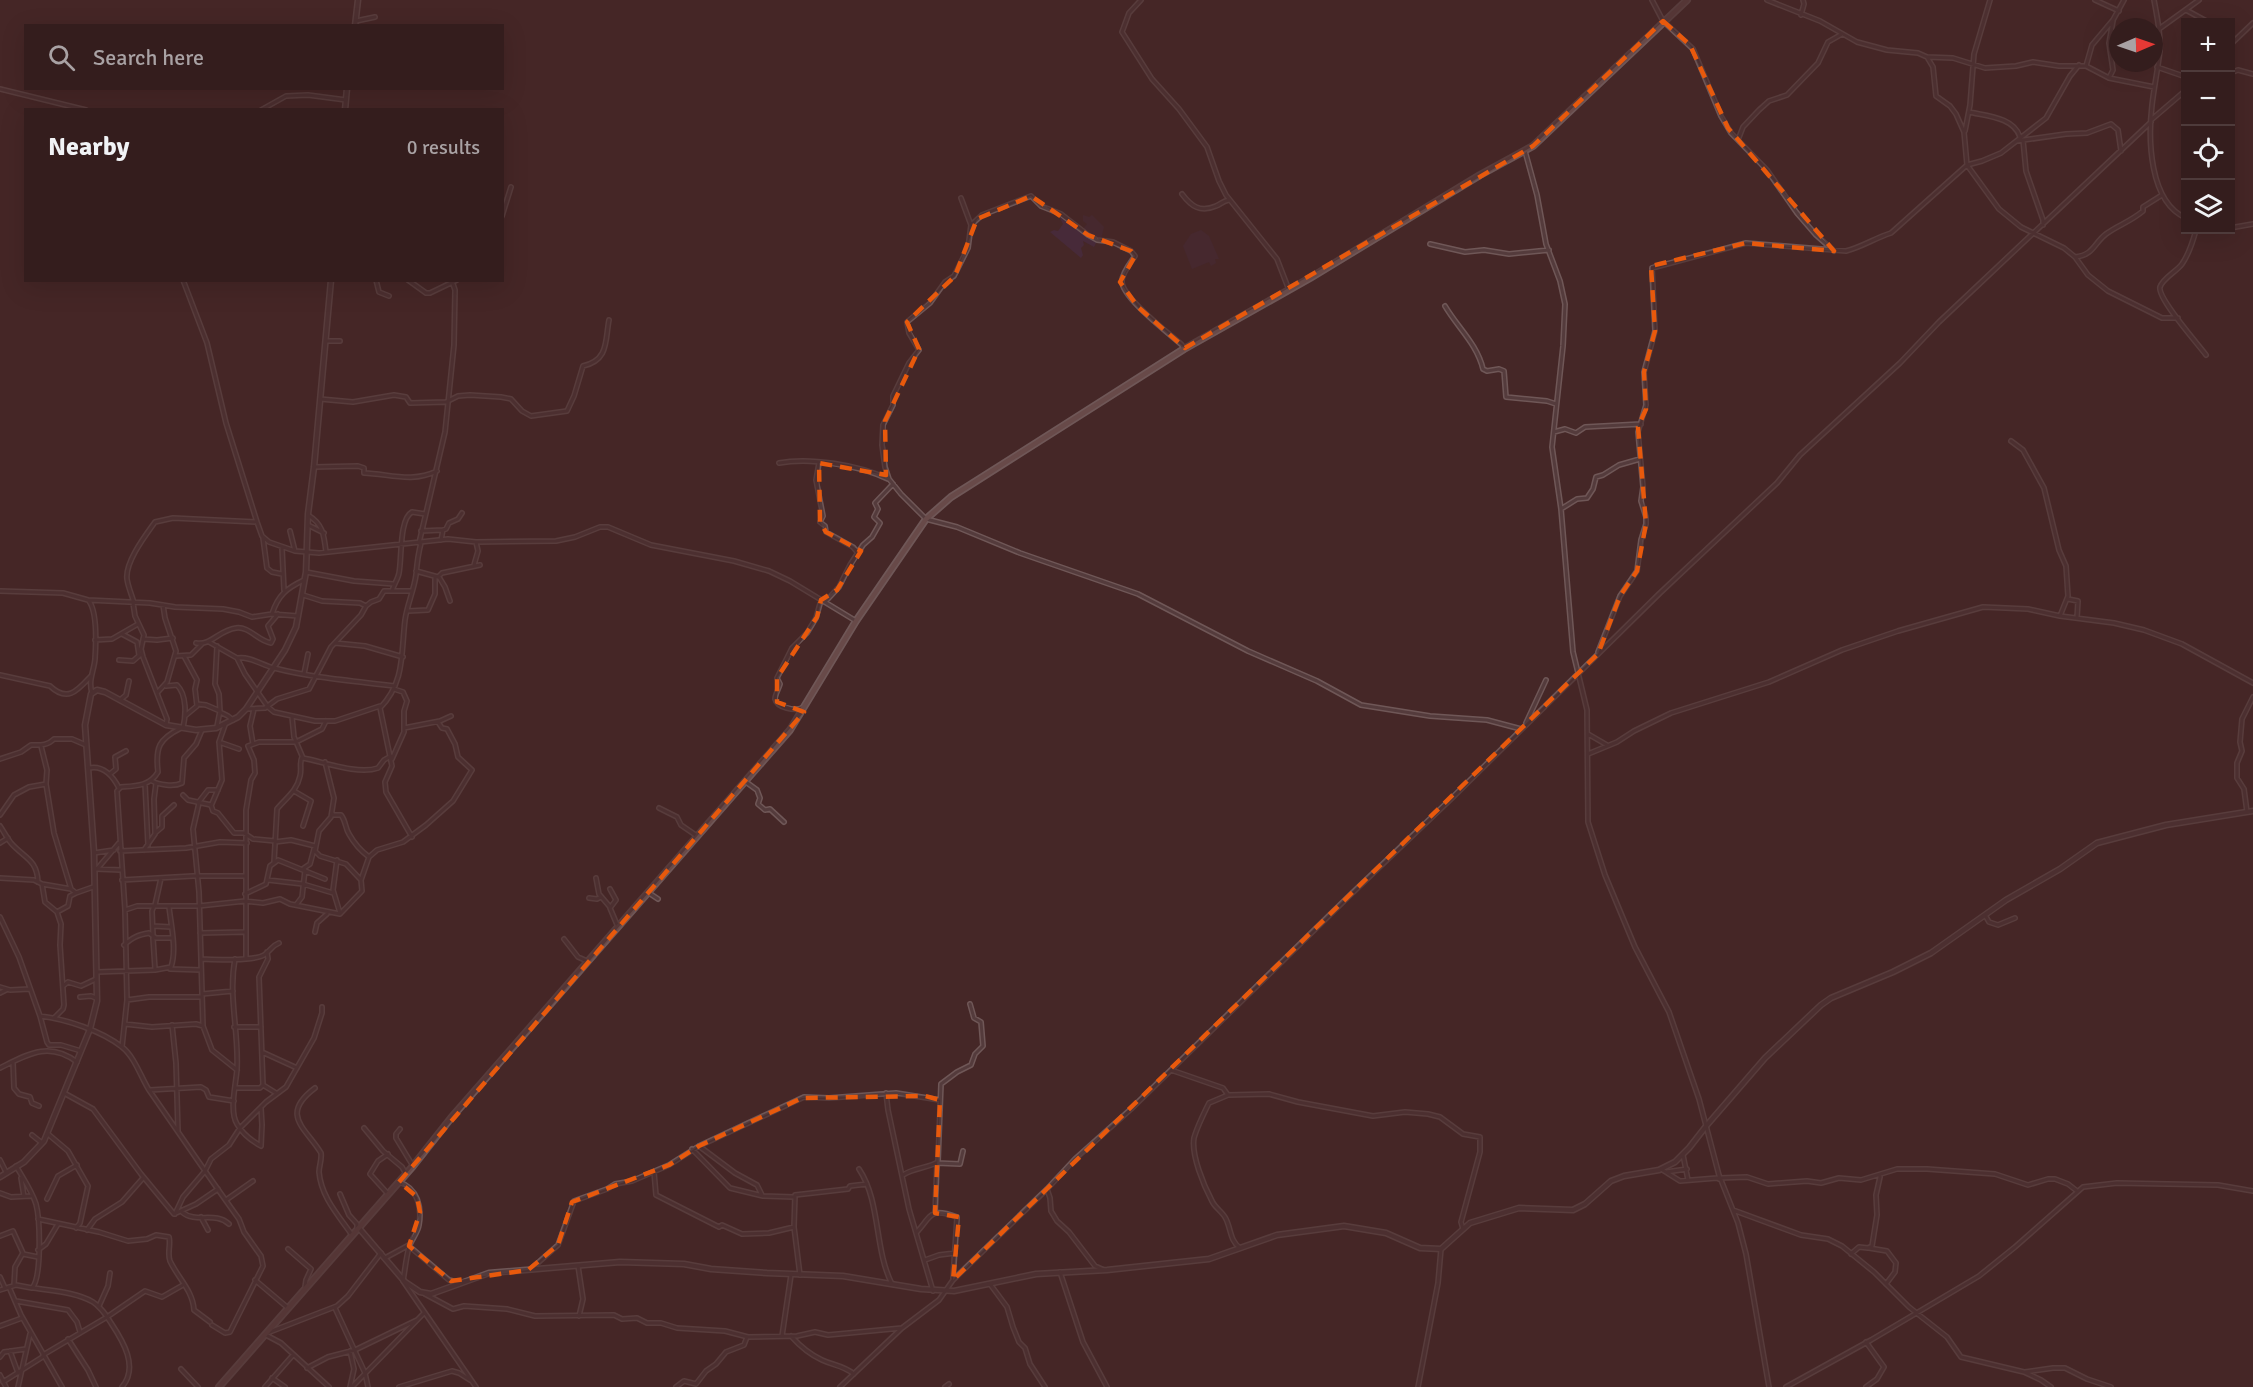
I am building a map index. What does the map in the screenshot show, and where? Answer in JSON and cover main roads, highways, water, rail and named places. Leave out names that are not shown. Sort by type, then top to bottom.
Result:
[{"type":"main road","points":[[219,1387],[790,730],[856,621],[926,519],[951,497],[1184,349],[1289,290],[1491,168],[1525,151],[1547,134],[1687,0]]}]
